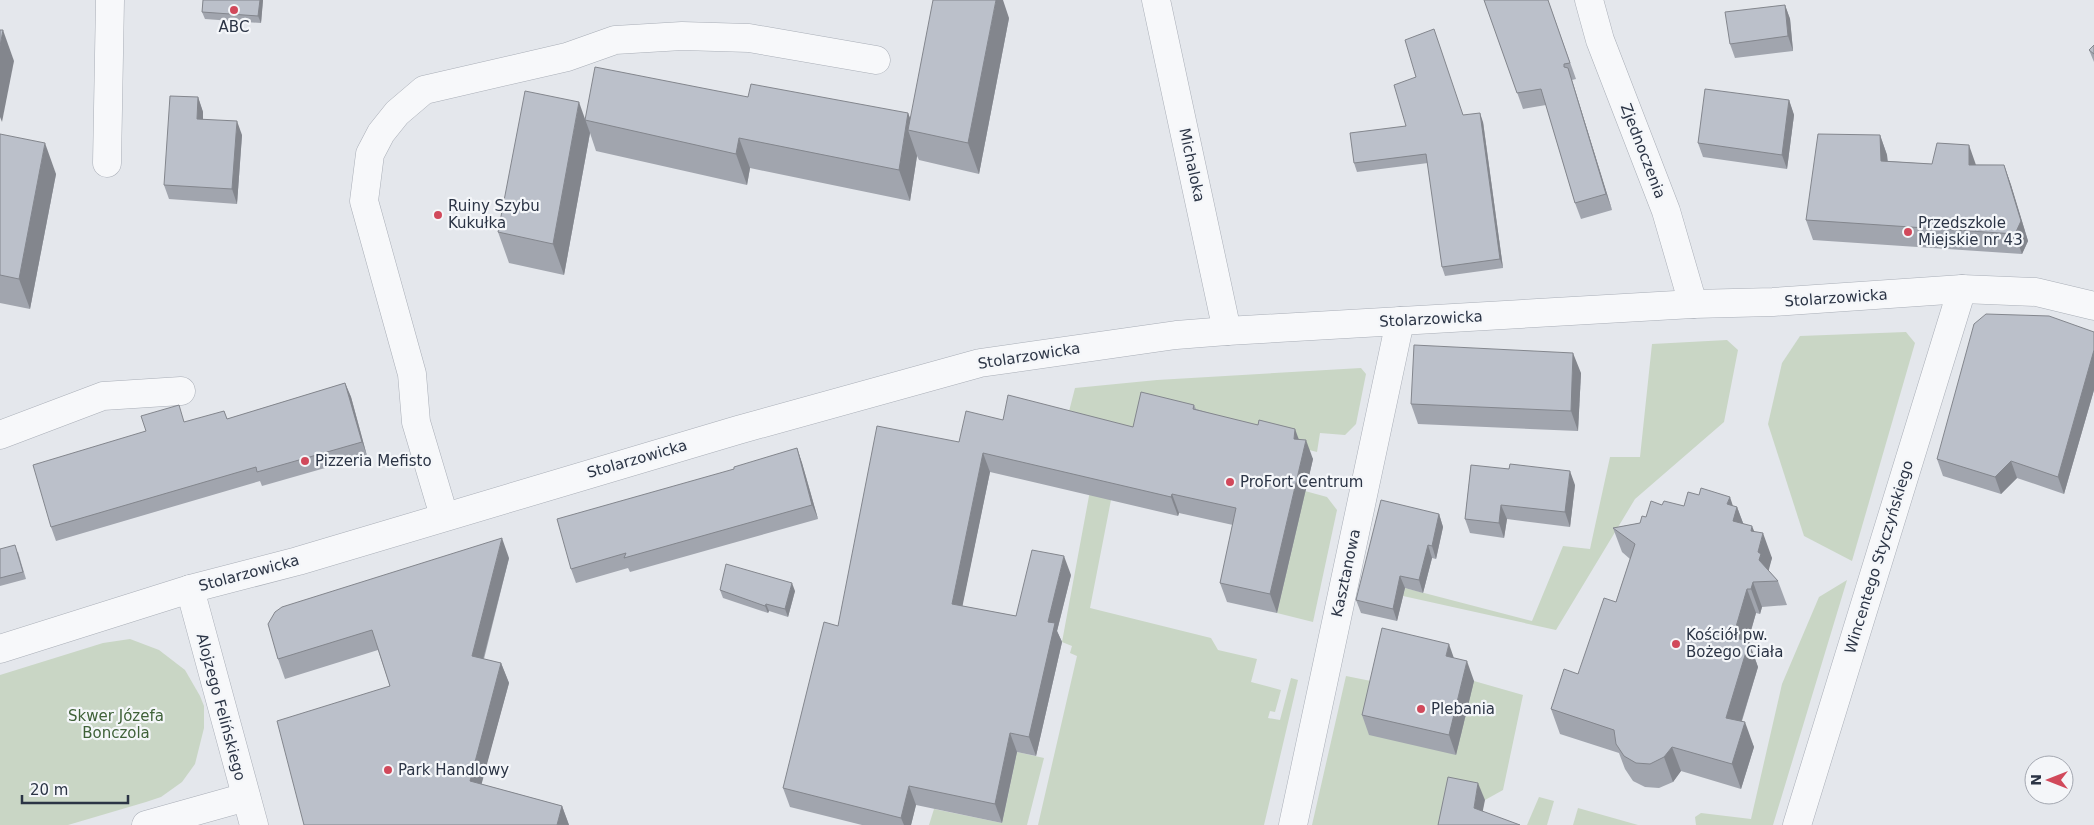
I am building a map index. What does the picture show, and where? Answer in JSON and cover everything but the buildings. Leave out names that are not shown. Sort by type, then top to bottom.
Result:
[{"type":"street","points":[[107,163],[110,0]]},
{"type":"street","name":"Michaloka","points":[[1156,0],[1227,331]]},
{"type":"street","name":"Zjednoczenia","points":[[1589,0],[1600,40],[1666,211],[1693,304]]},
{"type":"street","points":[[444,516],[416,422],[412,374],[364,201],[370,154],[381,133],[397,113],[424,90],[567,57],[615,40],[682,36],[749,38],[876,60]]},
{"type":"street","name":"Stolarzowicka","points":[[0,649],[190,589],[298,561],[748,427],[980,363],[1176,335],[1227,331],[1693,304],[1772,302],[1962,289],[2036,292],[2094,306]]},
{"type":"street","name":"Wincentego Styczyńskiego","points":[[1796,825],[1962,289]]},
{"type":"street","name":"Kasztanowa","points":[[1293,825],[1400,321]]},
{"type":"street","points":[[0,435],[103,396],[181,391]]},
{"type":"street","name":"Alojzego Felińskiego","points":[[190,589],[254,825]]},
{"type":"street","points":[[146,825],[246,797]]},
{"type":"green space","points":[[1906,332],[1915,343],[1852,561],[1804,536],[1768,424],[1782,363],[1800,336]]},
{"type":"green space","points":[[1727,340],[1738,350],[1724,422],[1635,499],[1556,630],[1403,596],[1405,588],[1532,621],[1563,546],[1590,549],[1610,457],[1640,457],[1652,344]]},
{"type":"green space","points":[[1361,368],[1366,374],[1356,424],[1345,435],[1320,433],[1317,452],[1266,439],[1111,500],[1090,608],[1211,638],[1218,650],[1257,659],[1251,682],[1281,690],[1275,712],[1270,711],[1268,718],[1280,720],[1291,678],[1298,680],[1264,825],[1038,825],[1077,656],[1070,653],[1072,646],[1062,642],[1089,496],[1104,438],[1065,427],[1075,388],[1157,380]]},
{"type":"green space","points":[[1305,491],[1327,497],[1337,510],[1313,622],[1277,613]]},
{"type":"green space","points":[[1847,580],[1773,825],[1696,825],[1695,817],[1701,813],[1751,819],[1782,684],[1819,597]]},
{"type":"green space","name":"Skwer Józefa Bonczola","points":[[130,639],[159,650],[185,670],[200,696],[204,706],[204,728],[195,764],[182,782],[161,797],[146,802],[68,825],[0,825],[0,675],[103,643]]},
{"type":"green space","points":[[1346,676],[1381,683],[1474,681],[1523,695],[1503,790],[1485,800],[1454,794],[1448,825],[1312,825]]},
{"type":"green space","points":[[1017,752],[1044,758],[1027,825],[929,825],[934,809],[1002,823]]},
{"type":"green space","points":[[1539,797],[1554,801],[1547,825],[1527,825]]},
{"type":"green space","points":[[1578,808],[1638,825],[1573,825]]},
{"type":"place","name":"ABC","points":[[234,10]]},
{"type":"place","name":"Ruiny Szybu Kukułka","points":[[438,215]]},
{"type":"place","name":"Przedszkole Miejskie nr 43","points":[[1908,232]]},
{"type":"place","name":"Pizzeria Mefisto","points":[[305,461]]},
{"type":"place","name":"ProFort Centrum","points":[[1230,482]]},
{"type":"place","name":"Kościół pw. Bożego Ciała","points":[[1676,644]]},
{"type":"place","name":"Plebania","points":[[1421,709]]},
{"type":"place","name":"Park Handlowy","points":[[388,770]]}]
